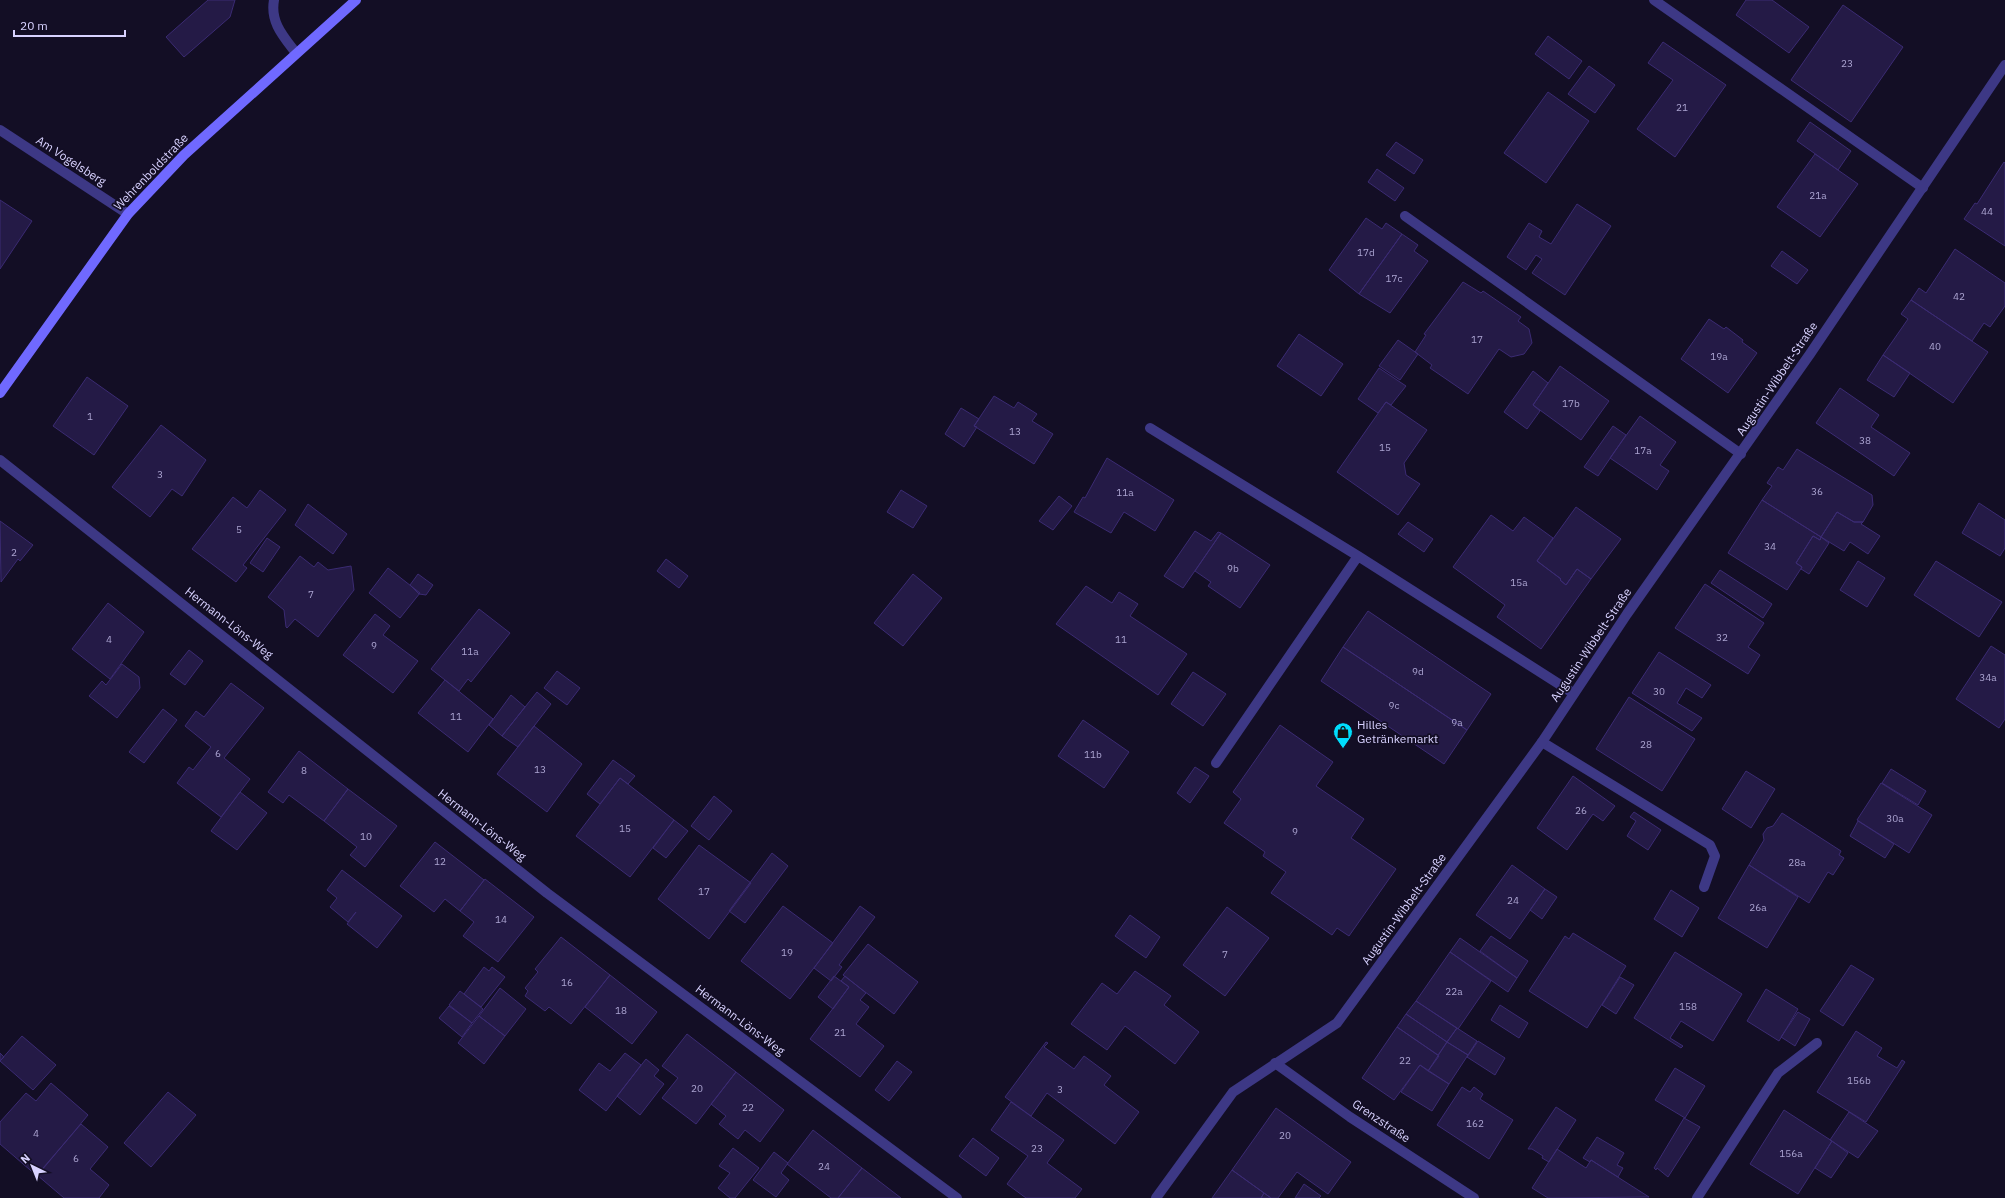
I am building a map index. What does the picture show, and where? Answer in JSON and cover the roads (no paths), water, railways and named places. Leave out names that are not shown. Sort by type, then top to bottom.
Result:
[{"type":"street","points":[[274,0],[272,11],[276,27],[296,53]]},
{"type":"street","name":"Wehrenboldstraße","points":[[0,393],[128,214],[184,155],[356,0]]},
{"type":"street","points":[[1654,0],[1922,188]]},
{"type":"street","name":"Augustin-Wibbelt-Straße","points":[[1156,1198],[1232,1092],[1337,1023],[1542,742],[1573,693],[1627,614],[1741,454],[2005,65]]},
{"type":"street","name":"Am Vogelsberg","points":[[0,130],[128,214]]},
{"type":"street","points":[[1405,216],[1741,454]]},
{"type":"street","points":[[1150,428],[1358,556],[1573,693]]},
{"type":"street","name":"Hermann-Löns-Weg","points":[[0,460],[547,893],[957,1198]]},
{"type":"street","points":[[1216,763],[1358,556]]},
{"type":"street","points":[[1542,742],[1710,845],[1715,856],[1704,887]]},
{"type":"street","points":[[1697,1198],[1778,1073],[1817,1043]]},
{"type":"street","name":"Grenzstraße","points":[[1275,1063],[1350,1117],[1474,1198]]},
{"type":"place","name":"Hilles Getränkemarkt","points":[[1343,749]]}]
